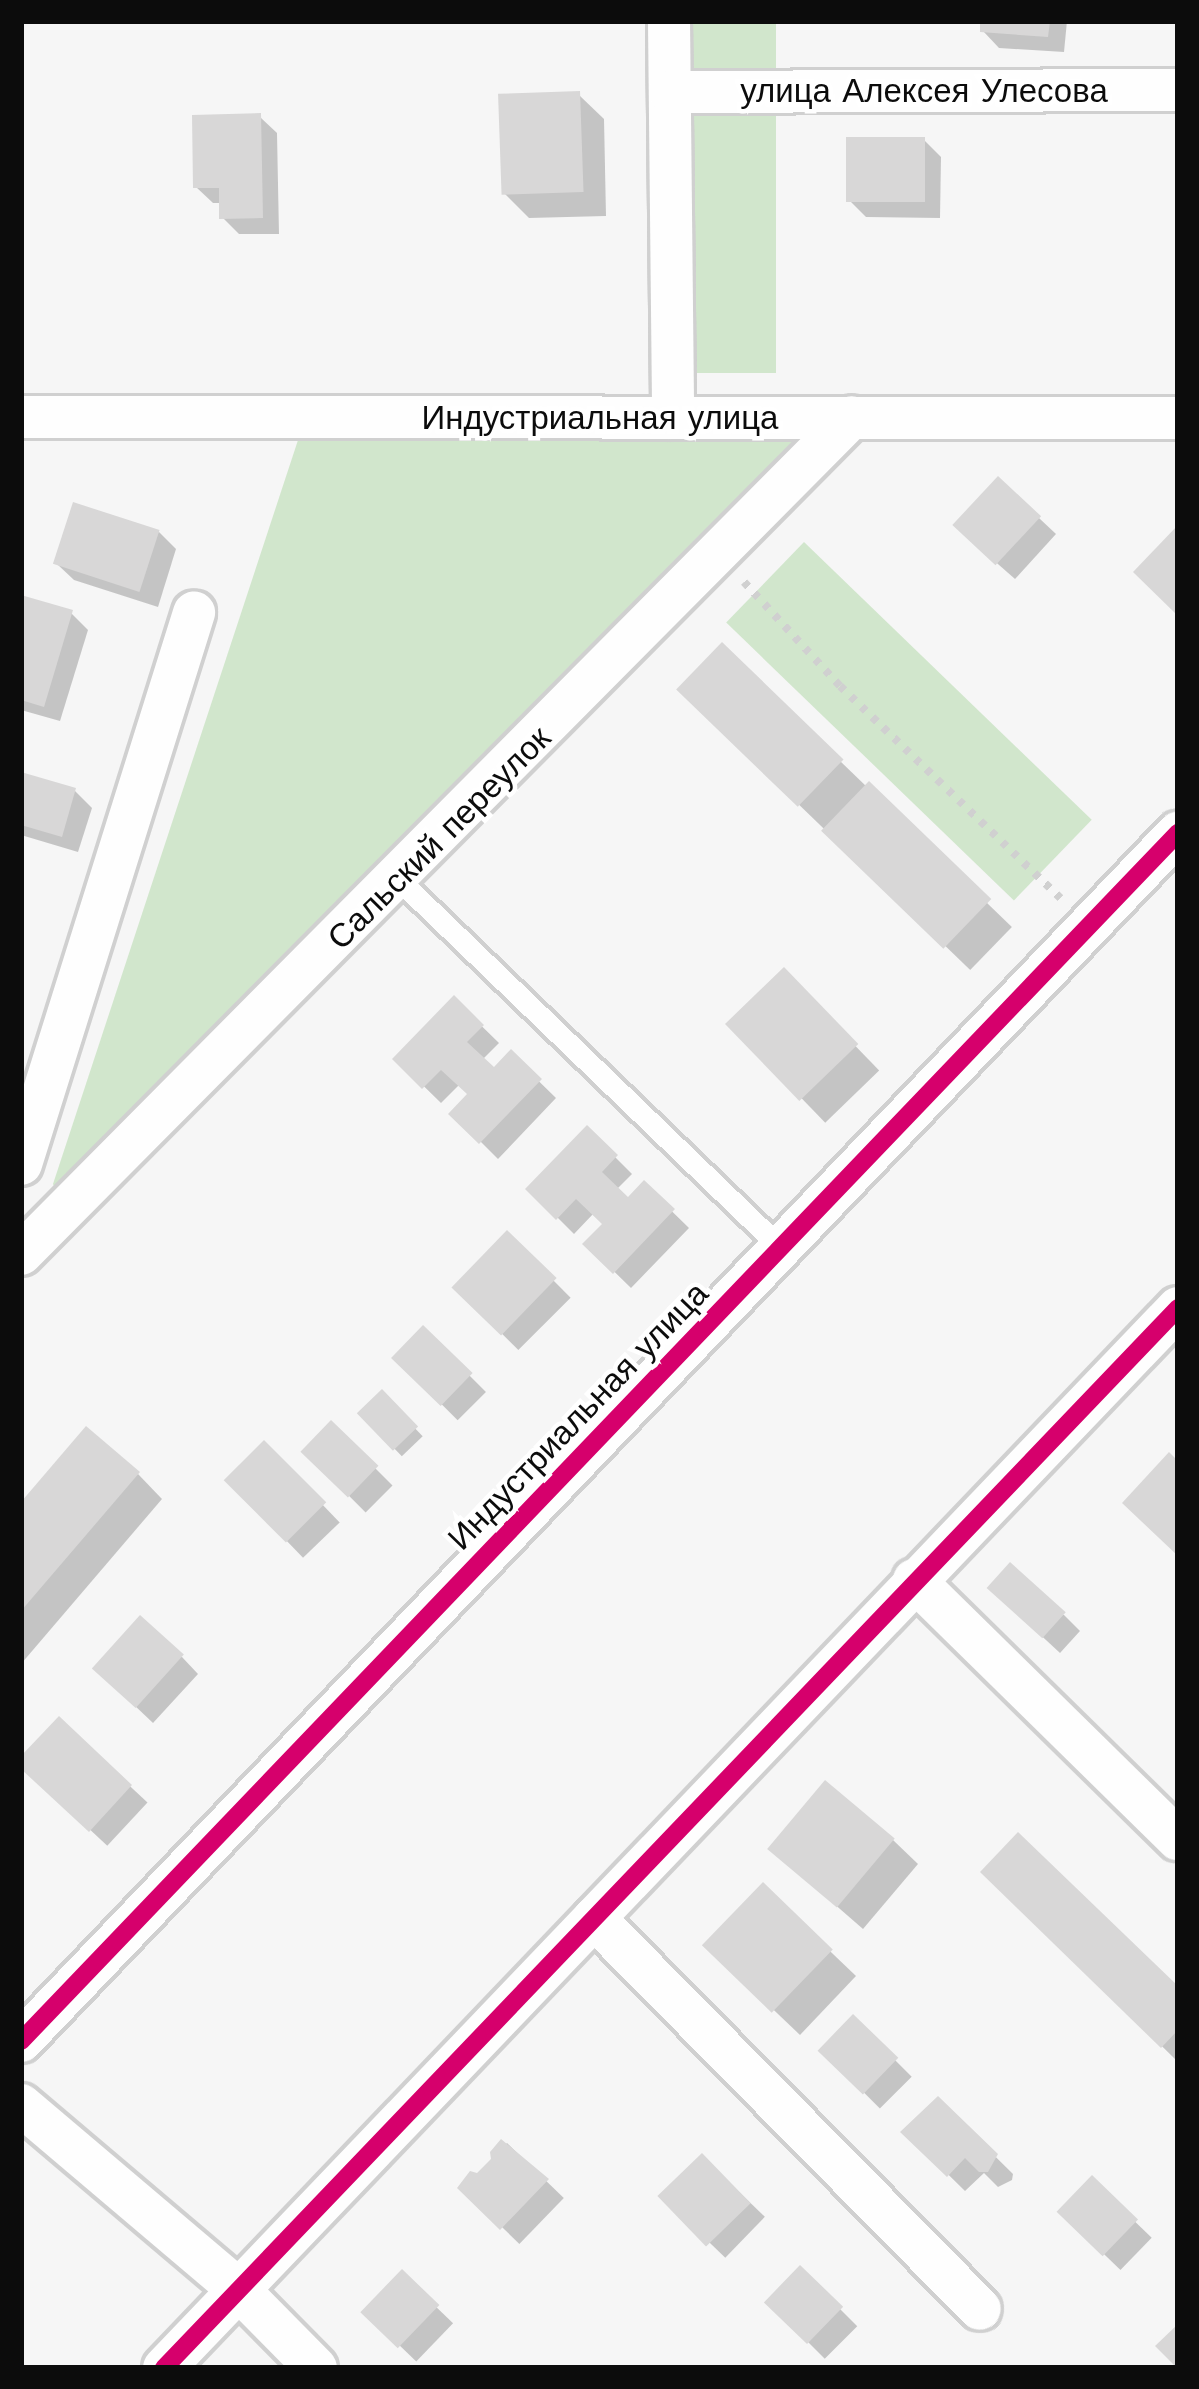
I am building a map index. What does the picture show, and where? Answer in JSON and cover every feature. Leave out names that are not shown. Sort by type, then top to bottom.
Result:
[{"type":"street","points":[[669,21],[673,418]]},
{"type":"street","name":"улица Алексея Улесова","points":[[670,92],[1178,90]]},
{"type":"street","name":"Индустриальная улица","points":[[21,418],[1178,418]]},
{"type":"street","name":"Сальский переулок","points":[[21,1254],[399,880],[852,418]]},
{"type":"street","points":[[21,1164],[194,613]]},
{"type":"street","name":"Индустриальная улица","points":[[21,2041],[1178,833]]},
{"type":"street","points":[[164,2368],[1178,1308]]},
{"type":"street","points":[[914,1580],[1178,1839]]},
{"type":"street","points":[[594,1918],[980,2309]]},
{"type":"street","points":[[21,2105],[238,2289],[316,2368]]},
{"type":"lane","points":[[399,880],[781,1248]]},
{"type":"path","points":[[719,554],[839,686],[1090,927]]},
{"type":"green space","points":[[690,21],[776,21],[776,373],[690,373]]},
{"type":"green space","points":[[301,431],[797,431],[800,447],[61,1201],[53,1184]]},
{"type":"green space","points":[[804,542],[1092,820],[1014,900],[726,623]]},
{"type":"building","points":[[980,21],[1050,21],[1048,37],[980,32]]},
{"type":"building","points":[[580,91],[584,192],[502,195],[498,94]]},
{"type":"building","points":[[261,113],[263,218],[219,219],[219,188],[193,188],[192,115]]},
{"type":"building","points":[[846,137],[925,137],[925,202],[846,202]]},
{"type":"building","points":[[998,476],[1041,516],[995,565],[952,525]]},
{"type":"building","points":[[73,502],[160,530],[139,592],[53,564]]},
{"type":"building","points":[[1178,525],[1178,616],[1133,572]]},
{"type":"building","points":[[21,595],[73,610],[44,707],[21,700]]},
{"type":"building","points":[[722,642],[844,759],[798,807],[676,689]]},
{"type":"building","points":[[21,772],[76,788],[62,837],[21,825]]},
{"type":"building","points":[[869,781],[991,899],[943,949],[821,831]]},
{"type":"building","points":[[784,967],[858,1044],[799,1101],[725,1024]]},
{"type":"building","points":[[454,995],[484,1025],[467,1042],[494,1067],[511,1049],[542,1079],[479,1144],[448,1114],[467,1094],[441,1070],[422,1089],[392,1059]]},
{"type":"building","points":[[587,1125],[618,1155],[602,1172],[628,1197],[644,1180],[675,1209],[613,1274],[582,1244],[602,1224],[576,1199],[556,1220],[525,1189]]},
{"type":"building","points":[[507,1230],[557,1278],[501,1335],[451,1288]]},
{"type":"building","points":[[423,1325],[473,1373],[441,1406],[391,1358]]},
{"type":"building","points":[[382,1389],[418,1426],[393,1451],[357,1413]]},
{"type":"building","points":[[331,1420],[378,1466],[348,1497],[300,1452]]},
{"type":"building","points":[[86,1426],[140,1472],[21,1611],[21,1502]]},
{"type":"building","points":[[264,1440],[326,1502],[286,1543],[224,1480]]},
{"type":"building","points":[[1169,1452],[1178,1461],[1178,1556],[1122,1503]]},
{"type":"building","points":[[1010,1562],[1066,1612],[1042,1638],[987,1588]]},
{"type":"building","points":[[140,1615],[184,1654],[136,1708],[92,1669]]},
{"type":"building","points":[[59,1716],[132,1785],[89,1832],[21,1769],[21,1756]]},
{"type":"building","points":[[825,1780],[895,1838],[837,1907],[767,1849]]},
{"type":"building","points":[[1018,1832],[1178,1986],[1178,2030],[1161,2048],[980,1872]]},
{"type":"building","points":[[763,1882],[833,1949],[772,2013],[702,1945]]},
{"type":"building","points":[[853,2014],[898,2058],[863,2094],[818,2051]]},
{"type":"building","points":[[938,2096],[998,2154],[988,2172],[979,2172],[965,2158],[947,2177],[900,2132]]},
{"type":"building","points":[[501,2139],[549,2179],[500,2230],[457,2188],[470,2171],[477,2173],[491,2159],[490,2152]]},
{"type":"building","points":[[702,2153],[751,2203],[706,2246],[657,2196]]},
{"type":"building","points":[[1092,2175],[1138,2219],[1103,2256],[1057,2212]]},
{"type":"building","points":[[800,2265],[843,2307],[807,2344],[764,2302]]},
{"type":"building","points":[[402,2269],[439,2305],[398,2348],[360,2312]]},
{"type":"building","points":[[1178,2324],[1178,2368],[1177,2368],[1155,2346]]},
{"type":"cycle path","points":[[21,2041],[1178,833]]},
{"type":"cycle path","points":[[164,2368],[1178,1308]]}]
